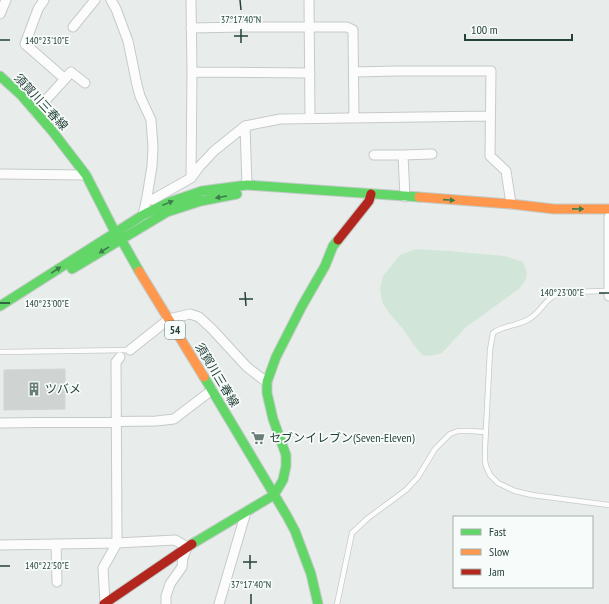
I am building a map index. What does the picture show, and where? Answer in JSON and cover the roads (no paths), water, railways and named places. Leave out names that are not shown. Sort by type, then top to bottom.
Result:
[{"type":"street","points":[[0,14],[6,0]]},
{"type":"street","points":[[44,0],[38,9],[25,44],[65,79]]},
{"type":"street","points":[[73,26],[95,0]]},
{"type":"street","points":[[111,0],[128,41],[136,85],[151,120],[153,147],[152,166],[143,215]]},
{"type":"street","points":[[191,0],[191,178]]},
{"type":"street","points":[[309,0],[310,118]]},
{"type":"street","points":[[191,28],[347,27],[354,30],[354,118]]},
{"type":"street","points":[[354,72],[491,71],[490,156],[506,171],[511,204]]},
{"type":"street","points":[[35,112],[72,72],[85,83]]},
{"type":"street","points":[[192,72],[310,73]]},
{"type":"street","name":"須賀川三春線","points":[[0,76],[21,96],[53,132],[86,175],[140,273],[287,516],[297,537],[311,574],[318,604]]},
{"type":"street","points":[[147,199],[152,200],[191,178],[214,151],[245,126],[280,119],[490,116]]},
{"type":"street","points":[[245,126],[247,186]]},
{"type":"street","points":[[374,155],[432,154]]},
{"type":"street","points":[[404,155],[405,197]]},
{"type":"street","points":[[0,174],[86,175]]},
{"type":"street","points":[[0,315],[118,235],[143,215],[167,203],[202,191],[247,186],[566,216],[609,217],[609,296]]},
{"type":"street","points":[[0,306],[118,235],[167,212],[201,201],[246,193],[370,198],[405,197],[511,204],[554,209],[609,209]]},
{"type":"street","points":[[105,604],[187,547],[274,496],[283,480],[286,466],[286,455],[273,419],[267,393],[268,382],[276,357],[302,306],[325,266],[333,246],[370,198]]},
{"type":"street","points":[[130,350],[169,319],[190,314],[199,317],[247,367],[268,382]]},
{"type":"street","points":[[105,604],[103,568],[117,543],[116,362],[120,357]]},
{"type":"street","points":[[0,423],[156,421],[174,419],[212,390]]},
{"type":"street","points":[[219,604],[246,512]]},
{"type":"street","points":[[0,545],[117,543],[174,540],[187,547]]},
{"type":"street","points":[[56,544],[57,582]]},
{"type":"street","points":[[166,604],[166,596],[170,584],[182,567],[183,558],[187,547]]},
{"type":"lane","points":[[609,291],[557,293],[549,298],[532,318],[527,321],[505,327],[493,333],[490,350],[485,432],[486,466],[490,475],[498,483],[524,494],[609,505]]},
{"type":"lane","points":[[0,352],[130,350]]},
{"type":"lane","points":[[337,604],[352,533],[368,518],[406,490],[418,477],[435,450],[450,434],[458,431],[470,430],[485,432]]},
{"type":"place","name":"ツバメ","points":[[34,389]]},
{"type":"place","name":"セブンイレブン(Seven-Eleven)","points":[[258,438]]}]
